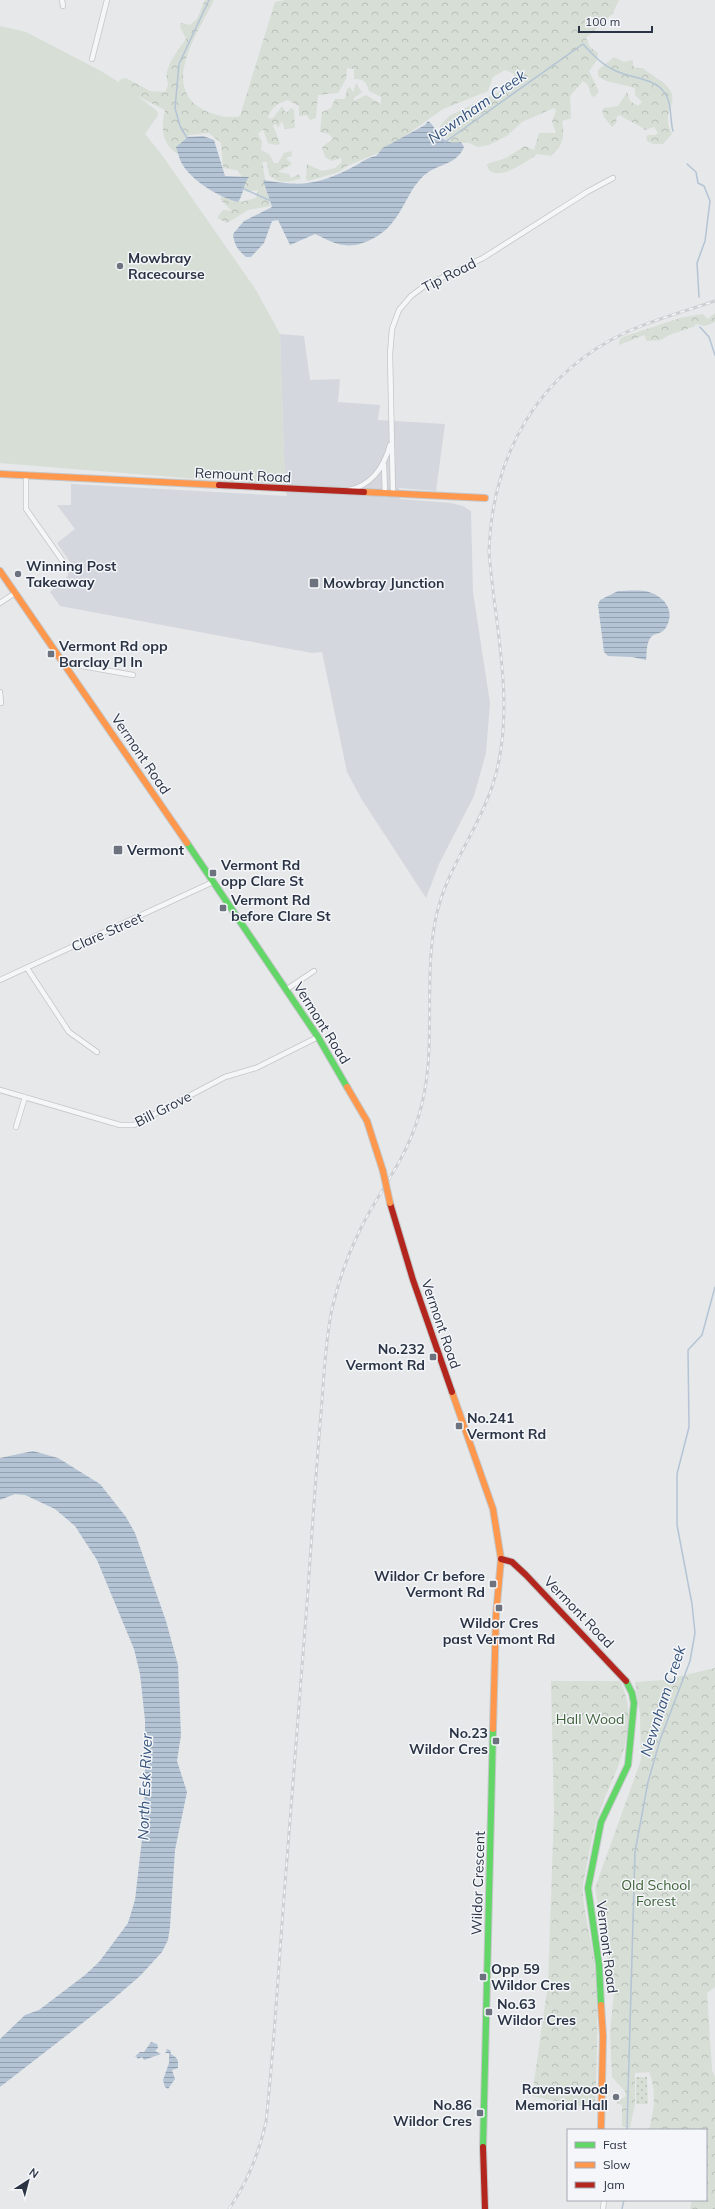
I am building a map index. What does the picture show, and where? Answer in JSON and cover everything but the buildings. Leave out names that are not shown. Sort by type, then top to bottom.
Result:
[{"type":"street","points":[[62,0],[63,6]]},
{"type":"street","points":[[92,58],[107,0]]},
{"type":"street","name":"Tip Road","points":[[393,494],[390,338],[395,318],[404,304],[423,287],[483,258],[587,192],[612,178]]},
{"type":"street","name":"Tip Road","points":[[385,494],[384,467],[391,438]]},
{"type":"street","points":[[337,492],[353,489],[366,483],[384,467],[392,467]]},
{"type":"street","name":"Remount Road","points":[[0,474],[337,492],[485,498]]},
{"type":"street","points":[[26,476],[26,509],[69,570]]},
{"type":"street","name":"Vermont Road","points":[[0,571],[287,989],[318,1037],[367,1121],[383,1171],[401,1244],[494,1509],[501,1559],[512,1562],[526,1574],[617,1670],[625,1679],[632,1693],[633,1723],[628,1765],[601,1822],[588,1888],[599,1965],[603,2036],[601,2129]]},
{"type":"street","points":[[0,603],[15,593]]},
{"type":"street","points":[[66,666],[76,665],[133,675]]},
{"type":"street","points":[[0,693],[1,703]]},
{"type":"street","name":"Clare Street","points":[[0,980],[213,882]]},
{"type":"street","points":[[27,968],[69,1032],[97,1052]]},
{"type":"street","points":[[287,989],[314,971]]},
{"type":"street","name":"Bill Grove","points":[[0,1090],[120,1125],[134,1125],[225,1077],[256,1068],[318,1037]]},
{"type":"street","points":[[16,1127],[25,1097]]},
{"type":"street","name":"Wildor Crescent","points":[[485,2209],[483,2147],[496,1611],[501,1559]]},
{"type":"shaded area","points":[[280,334],[304,336],[310,380],[340,379],[338,402],[380,405],[378,420],[445,424],[436,491],[399,488],[400,499],[451,503],[463,506],[471,511],[473,592],[490,703],[486,753],[474,796],[439,864],[426,898],[362,800],[347,772],[322,652],[312,653],[60,606],[50,592],[67,577],[72,565],[57,543],[75,529],[57,505],[71,505],[71,484],[287,496],[285,486]]},
{"type":"green space","points":[[205,0],[214,0],[187,57],[183,72],[184,86],[190,99],[202,109],[216,115],[235,117],[240,116],[275,2],[285,0],[619,0],[613,13],[586,38],[590,47],[598,53],[597,60],[589,71],[599,92],[594,97],[591,95],[588,85],[583,81],[570,96],[571,118],[562,121],[563,136],[561,144],[551,156],[537,154],[514,169],[500,173],[494,173],[489,170],[487,164],[506,158],[525,146],[534,150],[539,133],[556,133],[552,121],[556,111],[554,108],[522,122],[508,135],[489,145],[478,147],[469,143],[453,143],[441,136],[440,126],[449,116],[515,84],[514,74],[505,70],[493,77],[488,91],[443,109],[385,150],[347,166],[339,172],[308,181],[306,178],[307,164],[322,171],[335,168],[342,162],[341,158],[331,161],[325,157],[322,147],[333,139],[329,134],[320,132],[322,112],[331,108],[335,99],[345,99],[347,89],[350,87],[353,92],[356,84],[362,92],[354,98],[354,101],[366,95],[381,104],[381,97],[369,91],[364,81],[354,79],[354,69],[347,68],[346,79],[338,93],[318,95],[316,118],[310,120],[307,115],[299,116],[299,106],[288,100],[273,108],[268,118],[273,118],[282,106],[286,113],[291,108],[294,110],[295,128],[285,129],[282,121],[278,128],[276,124],[273,125],[280,144],[275,145],[268,143],[263,129],[258,134],[262,142],[261,150],[269,154],[274,163],[278,163],[284,153],[292,151],[292,156],[286,158],[292,164],[278,172],[289,174],[291,178],[299,174],[301,178],[289,182],[277,180],[269,175],[267,162],[262,162],[270,206],[248,210],[227,223],[217,218],[223,210],[232,211],[221,200],[221,194],[225,192],[241,202],[256,198],[258,190],[247,192],[242,185],[243,178],[237,170],[223,168],[221,143],[209,133],[189,135],[185,148],[178,154],[172,150],[165,140],[164,135],[163,123],[165,110],[120,87],[119,80],[126,78],[150,91],[165,92],[168,86],[168,67],[186,39],[180,26],[181,23],[190,25],[197,19]]},
{"type":"green space","name":"Mowbray Racecourse","points":[[0,26],[26,32],[99,70],[122,84],[157,111],[158,115],[145,134],[162,155],[256,290],[280,334],[285,486],[0,463]]},
{"type":"green space","points":[[614,57],[624,62],[633,60],[633,66],[636,68],[643,68],[669,88],[672,96],[672,104],[668,115],[668,125],[672,134],[663,144],[653,144],[647,141],[646,137],[648,135],[655,135],[658,133],[654,127],[645,130],[620,115],[617,116],[616,123],[612,127],[604,117],[602,110],[604,108],[618,106],[627,92],[630,101],[638,106],[642,102],[635,95],[635,89],[632,87],[606,81],[598,76],[598,70]]},
{"type":"green space","points":[[715,313],[715,322],[705,326],[696,324],[693,327],[669,335],[661,340],[647,341],[644,335],[619,345],[620,339],[623,337],[680,318],[703,314],[708,319]]},
{"type":"green space","name":"Old School Forest","points":[[715,1668],[715,1987],[707,1993],[712,2070],[715,2077],[715,2209],[690,2209],[692,2201],[707,2201],[707,2129],[649,2129],[654,2094],[652,2079],[649,2072],[635,2073],[635,2104],[630,2128],[622,2126],[622,2105],[616,2103],[626,2096],[625,2091],[612,2077],[610,2032],[614,1992],[595,1888],[641,1760],[640,1714],[635,1682],[664,1680]]},
{"type":"green space","name":"Hall Wood","points":[[551,1681],[620,1681],[627,1699],[629,1717],[623,1752],[597,1819],[583,1885],[584,1901],[596,1978],[597,2034],[595,2109],[532,2096],[548,1984],[554,1812]]},
{"type":"green space","points":[[636,2077],[647,2077],[648,2104],[636,2104]]},
{"type":"water","points":[[428,121],[444,139],[454,143],[461,142],[464,147],[457,157],[432,170],[421,178],[397,217],[388,228],[377,236],[357,245],[344,245],[329,241],[315,234],[290,245],[278,220],[272,221],[264,243],[251,257],[246,257],[237,247],[233,234],[244,221],[272,207],[263,180],[298,184],[317,182],[326,179],[376,156],[383,148],[425,125]]},
{"type":"water","points":[[203,136],[214,140],[225,176],[249,177],[238,202],[223,197],[198,182],[185,169],[181,162],[176,147],[188,137]]},
{"type":"water","points":[[618,591],[645,591],[652,593],[663,600],[667,605],[670,616],[668,622],[662,632],[650,638],[647,647],[646,660],[632,657],[608,656],[604,652],[598,605],[600,600]]},
{"type":"water","name":"North Esk River","points":[[33,1451],[58,1458],[100,1484],[126,1517],[135,1533],[166,1621],[178,1665],[181,1735],[177,1761],[187,1792],[175,1850],[168,1940],[162,1952],[140,1976],[111,2001],[0,2087],[0,2039],[25,2015],[39,2010],[85,1975],[99,1962],[128,1923],[135,1900],[143,1830],[145,1787],[145,1720],[140,1674],[134,1649],[97,1560],[75,1526],[55,1509],[25,1495],[15,1494],[0,1500],[0,1458]]},
{"type":"water","points":[[151,2042],[157,2044],[158,2048],[155,2051],[161,2054],[144,2060],[142,2057],[138,2059],[136,2056],[133,2058],[140,2052],[144,2052]]},
{"type":"water","points":[[166,2049],[170,2050],[171,2054],[178,2060],[178,2068],[172,2070],[175,2079],[168,2089],[165,2087],[163,2080],[169,2063],[169,2053],[165,2053],[167,2051]]},
{"type":"waterway","name":"Newnham Creek","points":[[187,138],[180,126],[175,108],[179,64],[209,0]]},
{"type":"waterway","name":"Newnham Creek","points":[[445,142],[583,44],[611,69],[645,80],[658,86],[667,97],[670,105],[673,131]]},
{"type":"waterway","name":"Newnham Creek","points":[[687,164],[696,172],[698,183],[704,186],[710,201],[705,241],[697,263],[699,297]]},
{"type":"waterway","name":"Newnham Creek","points":[[242,188],[271,201]]},
{"type":"waterway","name":"Newnham Creek","points":[[700,327],[709,337],[715,355]]},
{"type":"waterway","name":"Newnham Creek","points":[[627,2129],[635,1852],[648,1782],[660,1740],[690,1661],[695,1633],[692,1604],[677,1525],[677,1474],[689,1427],[688,1350],[702,1335],[715,1287]]},
{"type":"waterway","name":"Newnham Creek","points":[[622,2209],[624,2201]]},
{"type":"railway","points":[[229,2209],[252,2167],[266,2122],[325,1361],[332,1309],[343,1271],[358,1234],[409,1143],[418,1118],[428,1069],[430,968],[436,917],[441,899],[454,866],[487,801],[500,755],[504,697],[489,552],[492,516],[499,482],[511,450],[526,420],[546,393],[569,369],[597,348],[629,331],[715,301]]},
{"type":"traffic: fast","points":[[187,843],[318,1037],[347,1087]]},
{"type":"traffic: fast","points":[[601,2005],[599,1965],[588,1888],[601,1822],[628,1765],[634,1703],[632,1693],[626,1681]]},
{"type":"traffic: fast","points":[[483,2147],[493,1729]]},
{"type":"traffic: slow","points":[[0,474],[219,485]]},
{"type":"traffic: slow","points":[[364,492],[485,498]]},
{"type":"traffic: slow","points":[[0,571],[187,843]]},
{"type":"traffic: slow","points":[[347,1087],[367,1121],[383,1171]]},
{"type":"traffic: slow","points":[[383,1171],[390,1203]]},
{"type":"traffic: slow","points":[[452,1392],[493,1509],[501,1559],[496,1615],[493,1729]]},
{"type":"traffic: slow","points":[[601,2005],[603,2036],[601,2129]]},
{"type":"traffic: jam","points":[[219,485],[364,492]]},
{"type":"traffic: jam","points":[[390,1203],[413,1280],[452,1392]]},
{"type":"traffic: jam","points":[[501,1559],[512,1562],[526,1575],[626,1681]]},
{"type":"traffic: jam","points":[[483,2147],[485,2209]]},
{"type":"place","name":"Mowbray Racecourse","points":[[120,266]]},
{"type":"place","name":"Winning Post Takeaway","points":[[18,574]]},
{"type":"place","name":"Mowbray Junction","points":[[314,583]]},
{"type":"place","name":"Vermont Rd opp Barclay Pl In","points":[[51,654]]},
{"type":"place","name":"Vermont","points":[[118,850]]},
{"type":"place","name":"Vermont Rd opp Clare St","points":[[213,873]]},
{"type":"place","name":"Vermont Rd before Clare St","points":[[223,908]]},
{"type":"place","name":"No.232 Vermont Rd","points":[[433,1357]]},
{"type":"place","name":"No.241 Vermont Rd","points":[[459,1426]]},
{"type":"place","name":"Wildor Cr before Vermont Rd","points":[[493,1584]]},
{"type":"place","name":"Wildor Cres past Vermont Rd","points":[[499,1608]]},
{"type":"place","name":"No.23 Wildor Cres","points":[[496,1741]]},
{"type":"place","name":"Opp 59 Wildor Cres","points":[[483,1977]]},
{"type":"place","name":"No.63 Wildor Cres","points":[[489,2012]]},
{"type":"place","name":"Ravenswood Memorial Hall","points":[[616,2097]]},
{"type":"place","name":"No.86 Wildor Cres","points":[[480,2113]]}]
